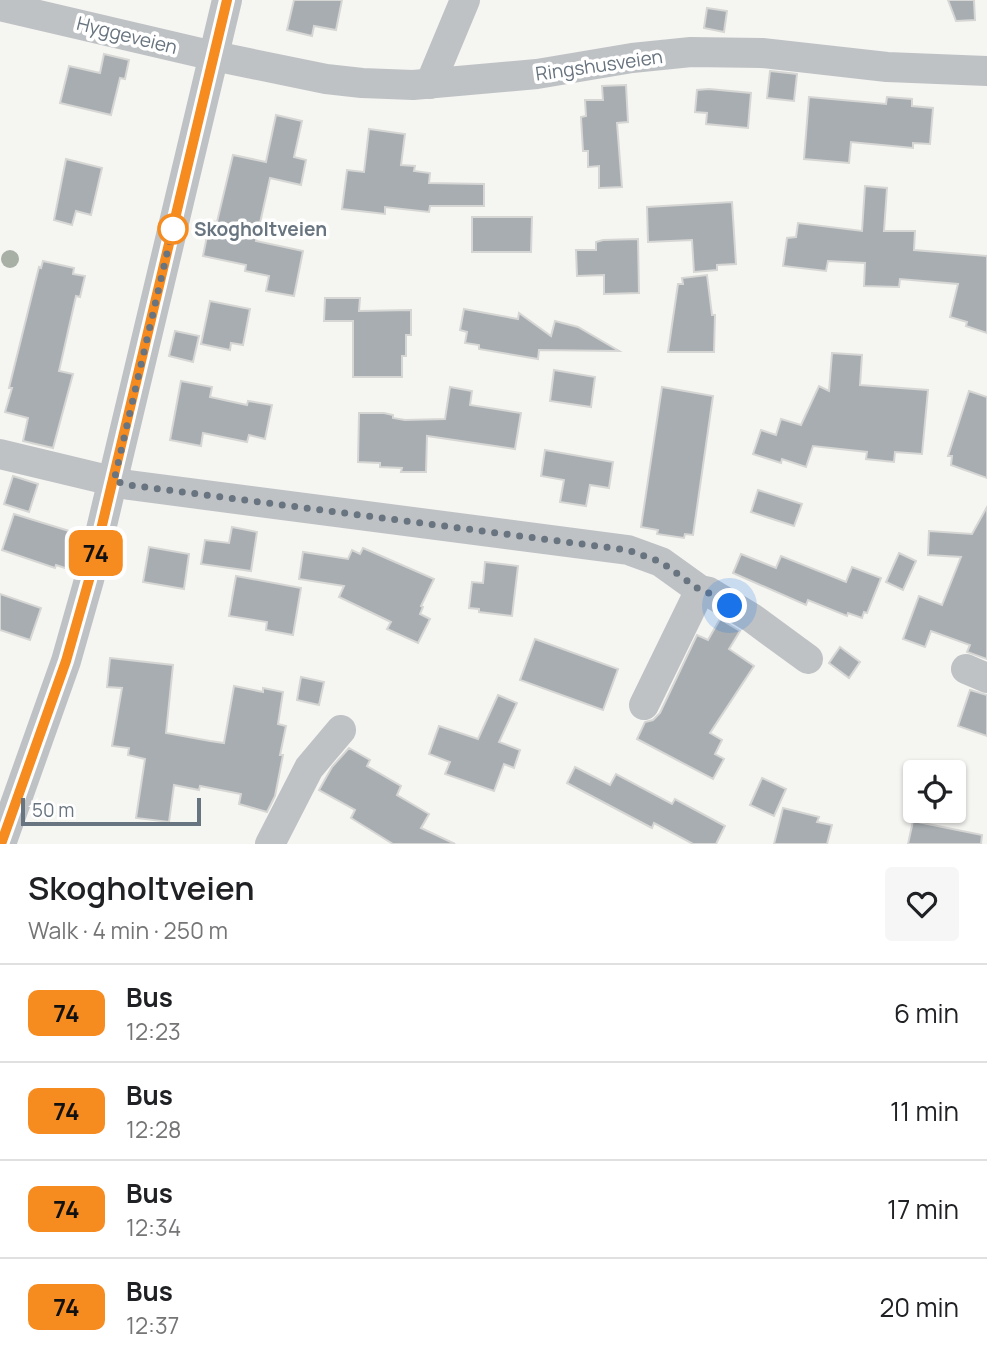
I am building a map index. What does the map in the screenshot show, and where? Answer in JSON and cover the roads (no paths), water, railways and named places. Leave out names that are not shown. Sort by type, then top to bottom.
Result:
[{"type":"street","points":[[1,844],[72,641],[114,481],[227,0]]},
{"type":"street","points":[[429,83],[465,0]]},
{"type":"street","name":"Hyggeveien","points":[[0,6],[214,56]]},
{"type":"street","name":"Ringshusveien","points":[[214,56],[350,82],[429,83],[537,74],[632,58],[691,52],[762,53],[887,67],[987,71]]},
{"type":"street","points":[[0,454],[129,485],[628,550],[661,562],[700,590],[752,618],[808,659]]},
{"type":"street","points":[[644,705],[700,590]]},
{"type":"street","points":[[270,844],[309,768],[341,730]]},
{"type":"place","name":"Skogholtveien","points":[[173,229]]}]
